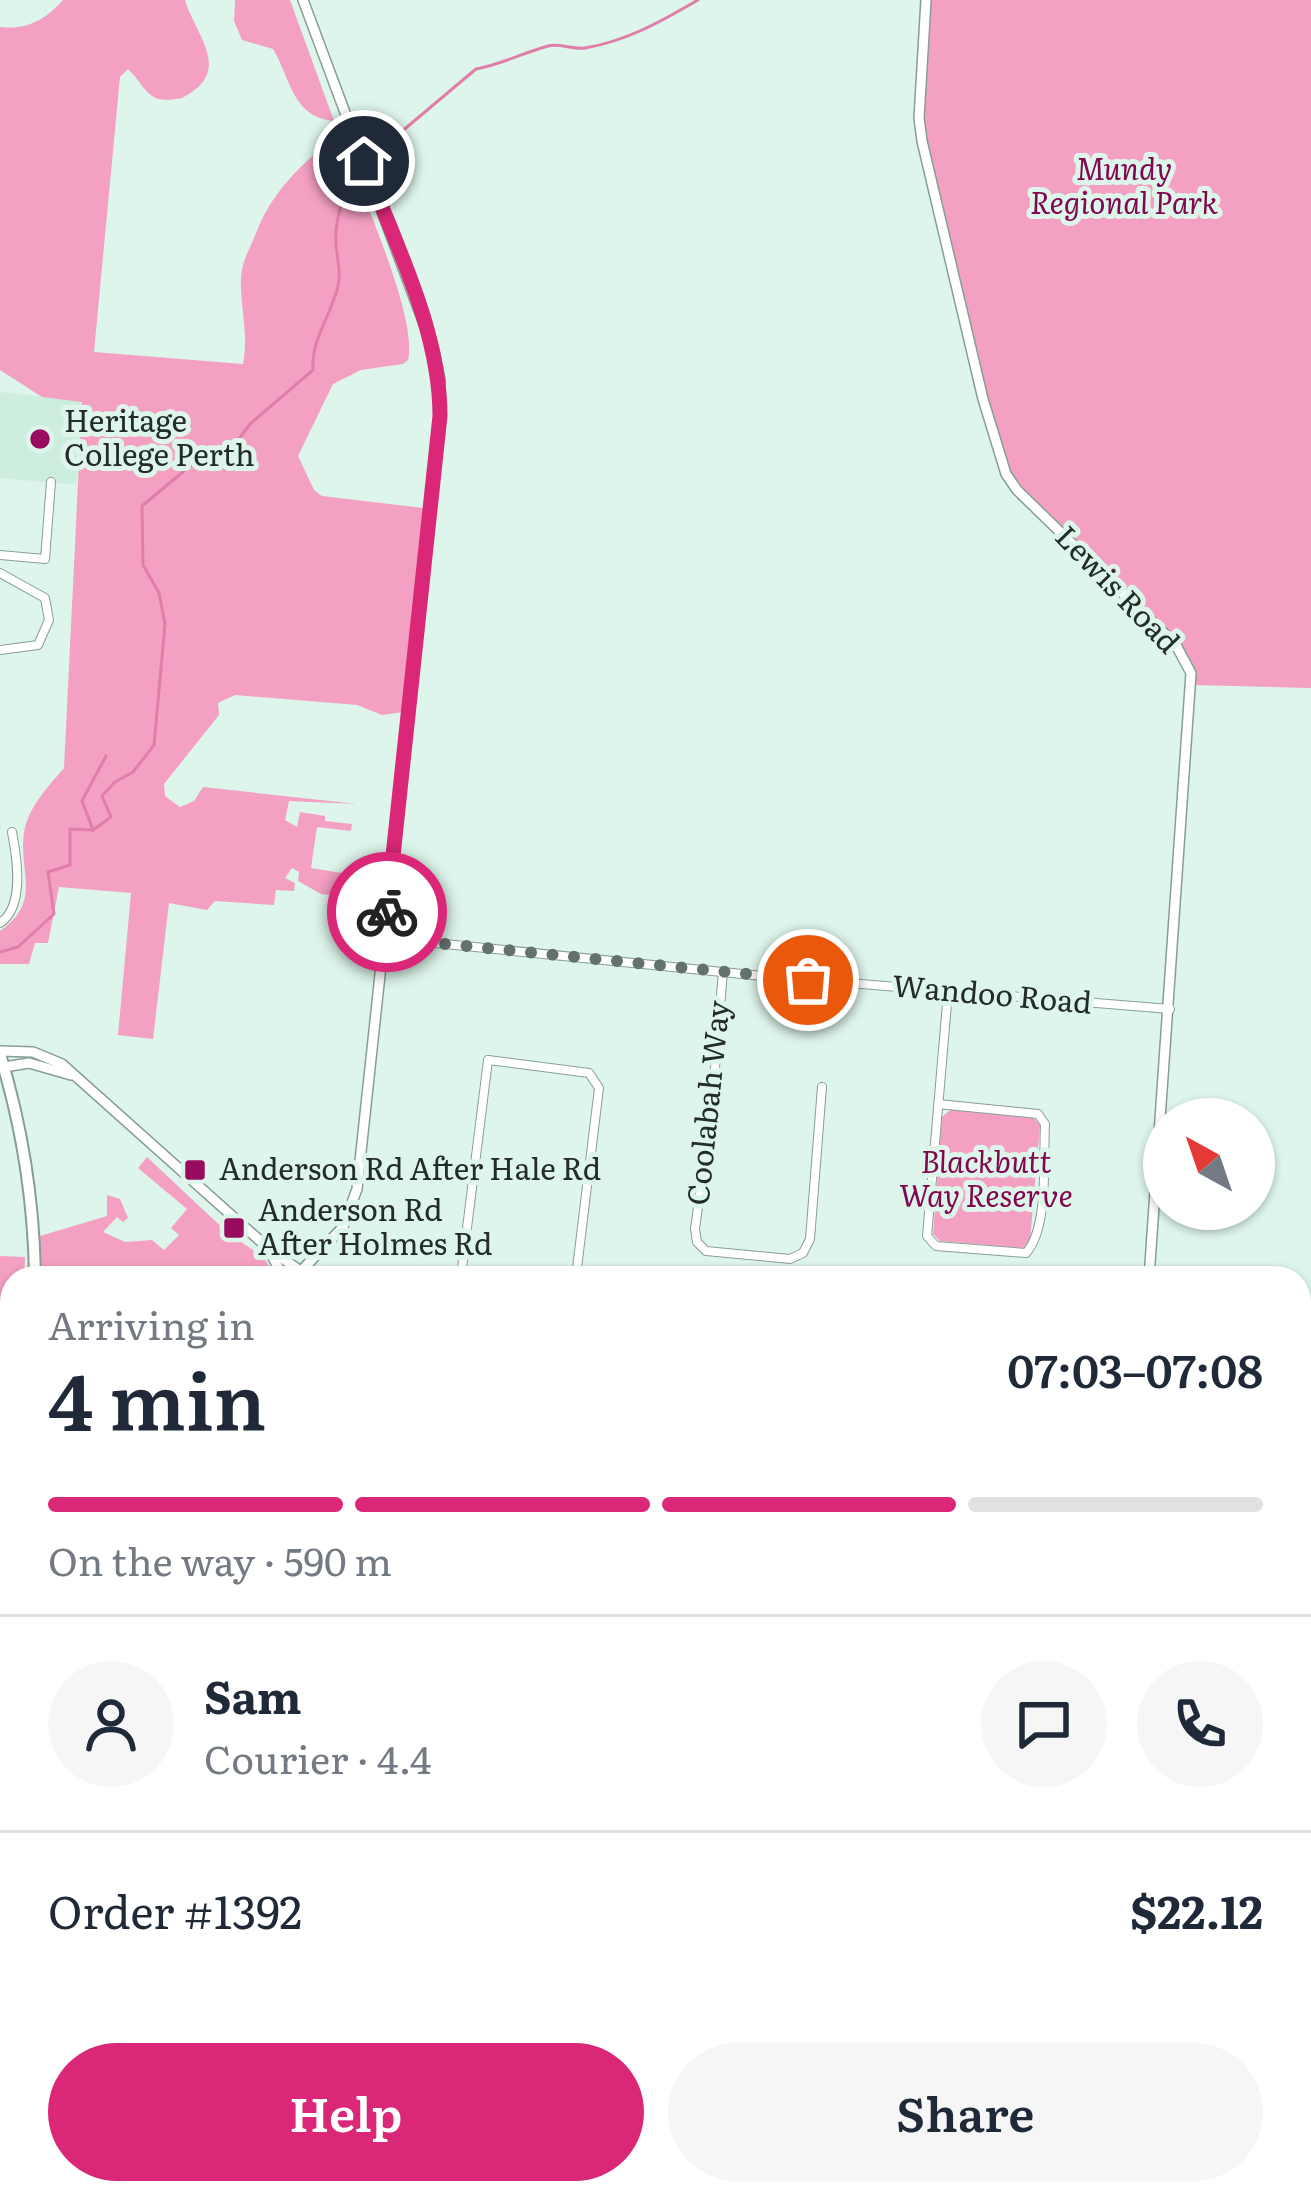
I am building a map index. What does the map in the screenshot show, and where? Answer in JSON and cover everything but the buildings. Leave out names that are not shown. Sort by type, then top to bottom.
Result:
[{"type":"main road","points":[[1,1057],[27,1174],[34,1266]]},
{"type":"street","points":[[303,0],[421,313],[440,380],[440,416],[357,1190],[343,1227],[311,1266]]},
{"type":"street","name":"Lewis Road","points":[[926,0],[919,118],[922,141],[983,399],[1006,474],[1175,645],[1191,673],[1150,1266]]},
{"type":"street","points":[[0,555],[45,560],[51,482]]},
{"type":"street","points":[[0,573],[45,598],[49,620],[38,645],[0,650]]},
{"type":"street","points":[[0,923],[14,907],[12,832]]},
{"type":"street","name":"Wandoo Road","points":[[385,938],[1170,1009]]},
{"type":"street","name":"Coolabah Way","points":[[723,971],[695,1229],[697,1242],[706,1251],[790,1259],[803,1253],[810,1239],[822,1087]]},
{"type":"street","points":[[938,1104],[1038,1114],[1045,1124],[1040,1216],[1036,1242],[1026,1253],[936,1246],[926,1236],[948,992]]},
{"type":"street","points":[[1,1057],[76,1077],[267,1247],[295,1266]]},
{"type":"street","points":[[462,1266],[488,1060],[589,1072],[599,1088],[578,1266]]},
{"type":"street","points":[[267,1247],[278,1266]]},
{"type":"shaded area","name":"Heritage College Perth","points":[[0,392],[82,401],[77,485],[0,478]]},
{"type":"green space","points":[[63,0],[185,0],[209,64],[198,87],[170,100],[155,97],[128,69],[120,77],[94,352],[243,364],[241,278],[247,255],[279,192],[333,137],[340,137],[384,250],[409,340],[408,360],[403,364],[361,370],[333,384],[298,456],[314,490],[322,496],[423,508],[403,712],[382,715],[357,705],[235,695],[218,703],[219,715],[164,784],[165,796],[180,807],[194,801],[203,787],[357,804],[289,801],[285,820],[297,827],[300,812],[352,824],[351,831],[317,827],[311,868],[342,873],[340,896],[321,894],[298,881],[299,872],[292,868],[285,878],[295,883],[294,891],[276,890],[274,905],[215,901],[207,910],[169,903],[153,1039],[118,1035],[131,893],[59,887],[48,943],[35,943],[29,964],[0,964],[0,931],[13,920],[25,897],[26,824],[64,768],[82,402],[42,397],[0,370],[0,27],[35,22]]},
{"type":"green space","points":[[235,0],[290,0],[334,121],[320,118],[301,104],[273,49],[242,40],[234,21]]},
{"type":"green space","name":"Mundy Regional Park","points":[[926,0],[1311,0],[1311,688],[1193,685],[1175,645],[1006,474],[919,118]]},
{"type":"green space","name":"Blackbutt Way Reserve","points":[[950,1110],[1033,1117],[1040,1125],[1030,1241],[1023,1248],[940,1241],[933,1234],[942,1117]]},
{"type":"green space","points":[[147,1157],[269,1266],[41,1266],[40,1236],[107,1216],[107,1195],[120,1199],[128,1218],[123,1222],[117,1217],[103,1232],[125,1242],[152,1240],[164,1250],[179,1235],[171,1228],[187,1209],[138,1168]]},
{"type":"green space","points":[[0,1256],[25,1257],[25,1266],[0,1266]]},
{"type":"waterway","points":[[369,159],[476,69],[548,46],[585,48],[615,40],[698,0]]},
{"type":"waterway","points":[[93,830],[111,817],[102,796],[133,772],[154,745],[165,624],[159,593],[143,565],[142,506],[196,461],[233,447],[250,424],[313,370],[318,339],[338,284],[337,227],[354,172]]},
{"type":"waterway","points":[[0,952],[18,947],[54,914],[48,872],[70,865],[70,829],[93,830],[82,801],[106,756]]},
{"type":"way so far","points":[[387,912],[385,938],[808,980]]},
{"type":"place","name":"Heritage College Perth","points":[[40,439]]},
{"type":"place","name":"Anderson Rd After Hale Rd","points":[[195,1170]]},
{"type":"place","name":"Anderson Rd After Holmes Rd","points":[[234,1228]]},
{"type":"route","points":[[364,161],[421,313],[440,380],[387,912]]}]
